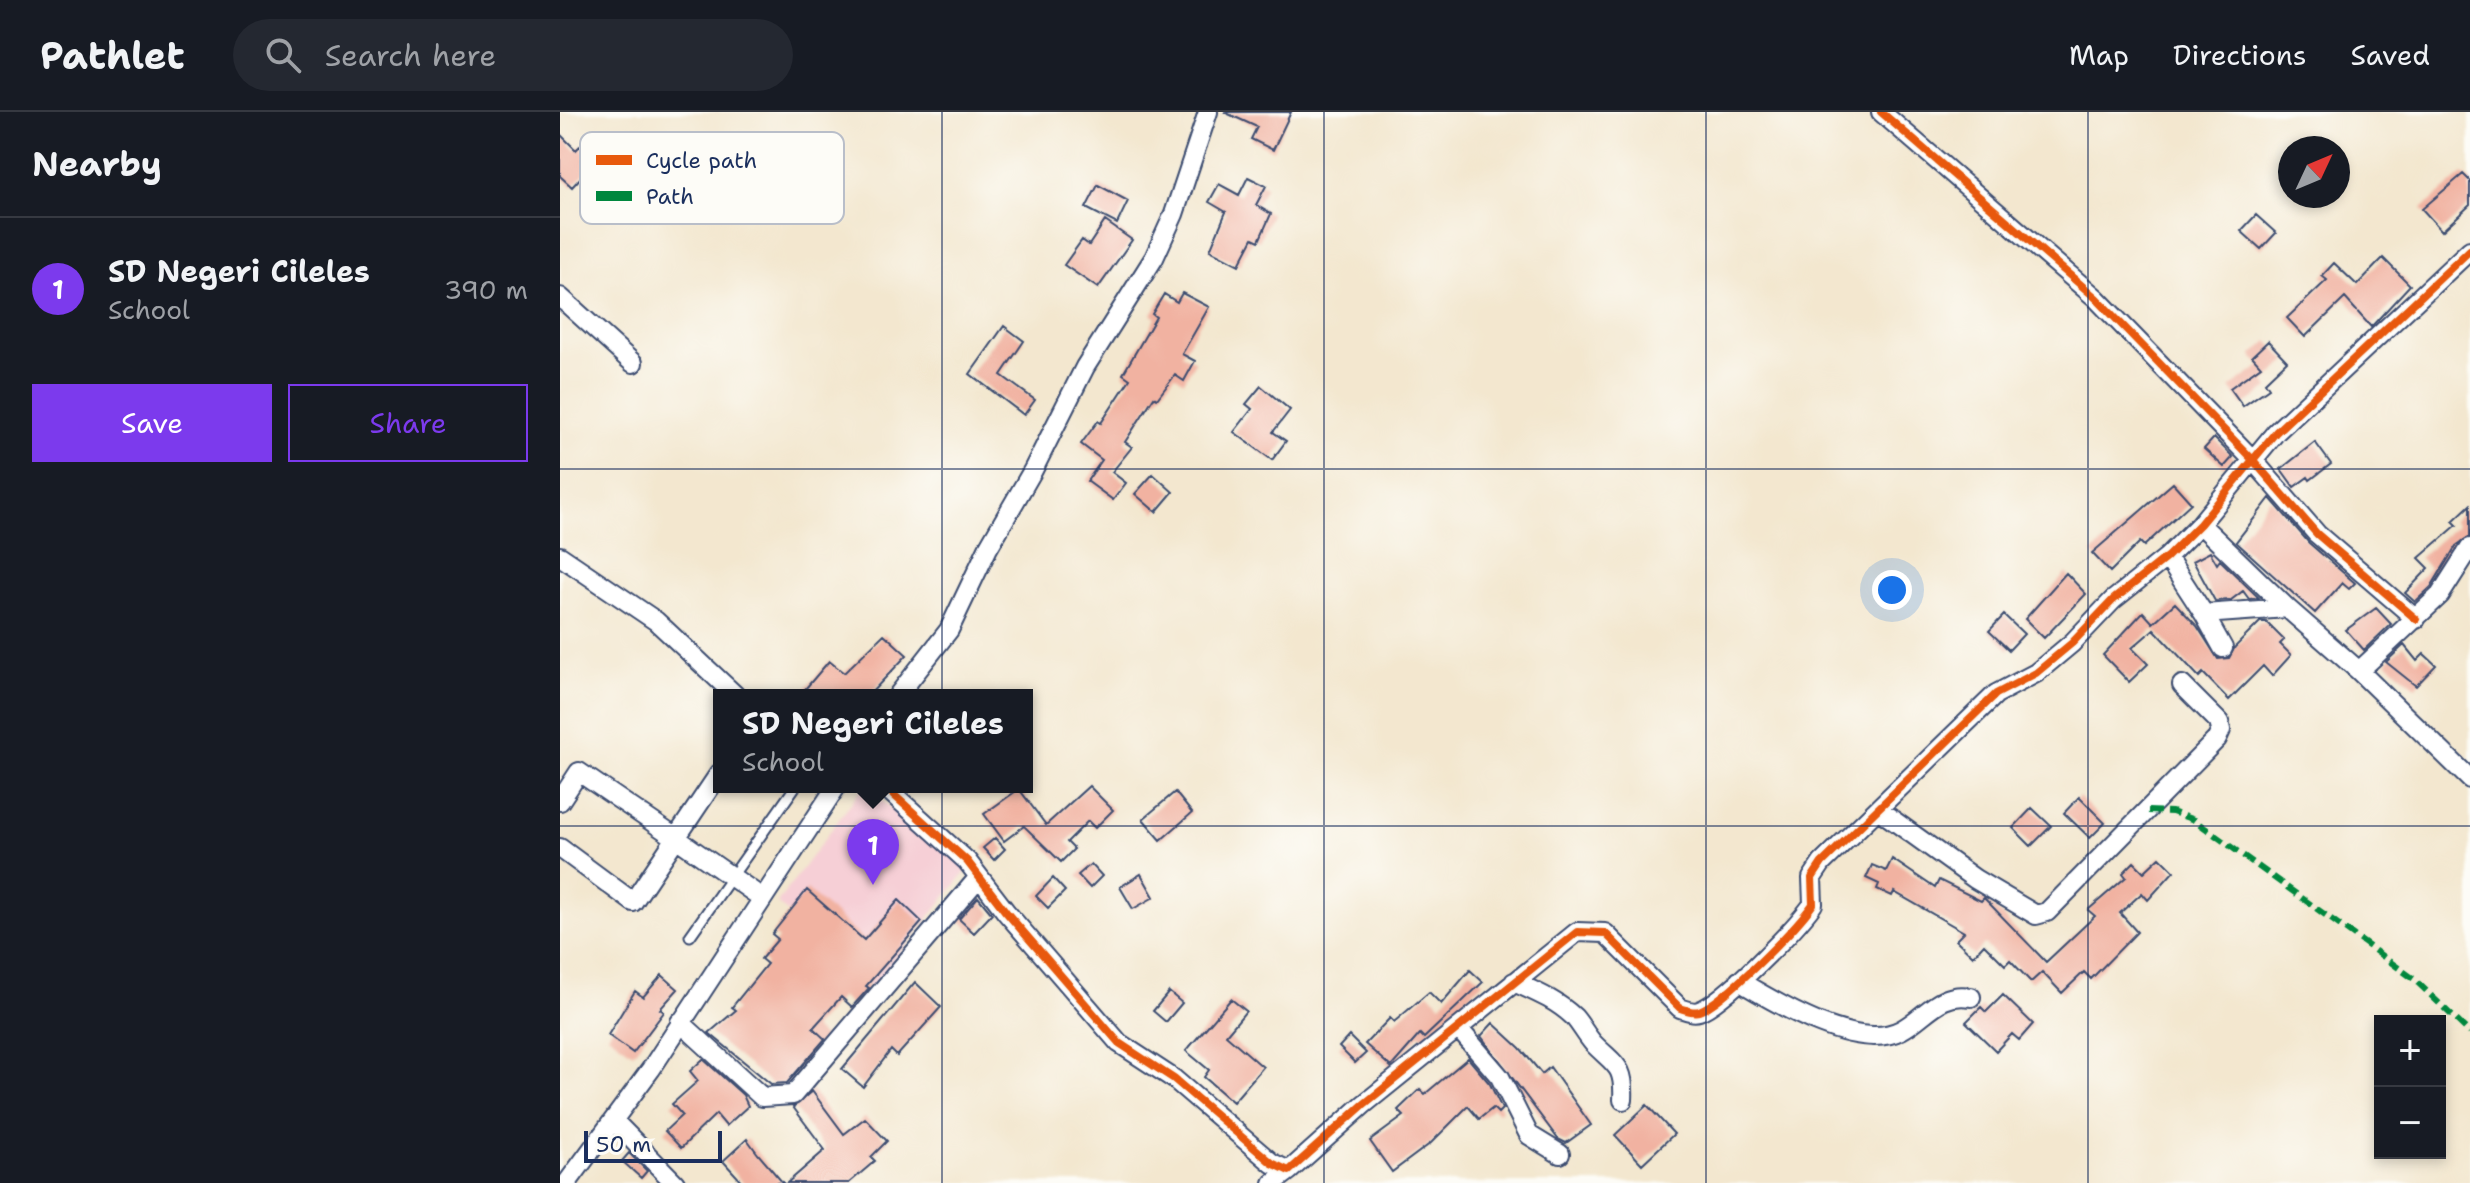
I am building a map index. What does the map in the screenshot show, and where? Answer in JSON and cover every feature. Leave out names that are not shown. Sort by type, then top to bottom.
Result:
[{"type":"street","points":[[903,689],[949,630],[988,548],[1033,470],[1085,367],[1154,258],[1174,214],[1208,112]]},
{"type":"street","points":[[1881,112],[2096,298],[2252,459],[2317,534],[2416,619]]},
{"type":"street","points":[[1273,1183],[1577,932],[1605,933],[1680,1008],[1699,1011],[1739,981],[1813,904],[1812,878],[1822,863],[1996,694],[2036,673],[2072,643],[2113,600],[2167,557],[2200,524],[2276,432],[2470,250]]},
{"type":"street","points":[[560,297],[633,363]]},
{"type":"street","points":[[2200,524],[2470,779]]},
{"type":"street","points":[[2359,671],[2416,619],[2453,579],[2470,548]]},
{"type":"street","points":[[560,556],[656,621],[729,689]]},
{"type":"street","points":[[2167,557],[2223,648]]},
{"type":"street","points":[[2204,614],[2287,608]]},
{"type":"street","points":[[1879,810],[1975,879],[2036,915],[2047,912],[2217,739],[2221,730],[2219,722],[2182,685]]},
{"type":"street","points":[[560,801],[579,772],[762,898]]},
{"type":"street","points":[[560,848],[633,902],[713,783]]},
{"type":"street","points":[[567,1183],[615,1122],[832,793]]},
{"type":"street","points":[[892,793],[967,861],[1086,1009],[1119,1043],[1174,1079],[1272,1163],[1289,1171]]},
{"type":"street","points":[[680,1022],[762,1097],[793,1095],[979,877]]},
{"type":"street","points":[[1739,981],[1791,1012],[1850,1032],[1880,1036],[1899,1031],[1947,997],[1971,997]]},
{"type":"street","points":[[1514,982],[1553,1000],[1576,1019],[1596,1046],[1613,1059],[1624,1083],[1623,1100]]},
{"type":"street","points":[[1458,1028],[1500,1077],[1529,1135],[1560,1154]]},
{"type":"street","points":[[615,1122],[675,1183]]},
{"type":"lane","points":[[690,936],[791,793]]},
{"type":"shaded area","points":[[859,793],[871,793],[970,867],[871,988],[777,903]]},
{"type":"building","points":[[1224,112],[1291,112],[1273,150],[1251,139],[1257,127]]},
{"type":"building","points":[[560,134],[576,150],[580,146],[580,178],[572,187],[560,176]]},
{"type":"building","points":[[2463,174],[2470,181],[2470,205],[2442,231],[2422,209]]},
{"type":"building","points":[[1248,177],[1266,186],[1256,205],[1271,214],[1259,241],[1253,238],[1239,265],[1210,250],[1226,212],[1209,202],[1219,184],[1239,195]]},
{"type":"building","points":[[1098,185],[1128,201],[1117,224],[1086,208]]},
{"type":"building","points":[[2256,215],[2276,233],[2261,249],[2241,231]]},
{"type":"building","points":[[1105,221],[1132,240],[1098,288],[1064,265],[1082,240],[1089,245]]},
{"type":"building","points":[[2383,258],[2410,285],[2371,327],[2345,298],[2305,337],[2287,318],[2327,280],[2322,276],[2334,263],[2357,285]]},
{"type":"building","points":[[1182,293],[1209,307],[1182,354],[1195,361],[1184,381],[1175,375],[1157,399],[1154,397],[1125,442],[1132,447],[1112,472],[1126,483],[1113,500],[1087,481],[1102,460],[1081,444],[1098,421],[1101,423],[1130,379],[1123,374],[1156,317],[1152,314],[1164,294],[1177,302]]},
{"type":"building","points":[[1004,326],[1024,341],[1001,375],[1035,400],[1024,415],[970,374]]},
{"type":"building","points":[[2268,341],[2287,361],[2265,382],[2269,388],[2243,406],[2230,388],[2261,366],[2252,356]]},
{"type":"building","points":[[1261,386],[1290,410],[1273,432],[1286,441],[1272,460],[1234,432],[1252,409],[1246,404]]},
{"type":"building","points":[[2214,438],[2233,457],[2224,467],[2204,449]]},
{"type":"building","points":[[2315,442],[2331,464],[2310,480],[2308,477],[2294,487],[2281,469]]},
{"type":"building","points":[[1153,474],[1173,492],[1156,512],[1135,494]]},
{"type":"building","points":[[2173,483],[2191,503],[2144,546],[2140,542],[2110,572],[2092,553]]},
{"type":"building","points":[[2270,498],[2309,543],[2355,583],[2349,589],[2342,583],[2315,613],[2236,542]]},
{"type":"building","points":[[2470,505],[2470,536],[2456,546],[2431,587],[2415,602],[2405,593],[2429,568],[2419,558],[2457,525],[2453,521]]},
{"type":"building","points":[[2210,552],[2217,564],[2220,560],[2259,598],[2249,599],[2243,591],[2231,600],[2215,601],[2193,561]]},
{"type":"building","points":[[2066,573],[2086,594],[2044,638],[2025,619]]},
{"type":"building","points":[[2175,603],[2197,626],[2218,659],[2229,658],[2235,647],[2260,622],[2266,622],[2284,640],[2280,644],[2291,655],[2272,676],[2263,666],[2229,700],[2203,673],[2199,677],[2154,629],[2132,648],[2148,664],[2129,682],[2103,655],[2143,612],[2153,623]]},
{"type":"building","points":[[2376,608],[2391,624],[2364,650],[2346,630]]},
{"type":"building","points":[[2004,615],[2024,634],[2009,650],[1989,631]]},
{"type":"building","points":[[884,634],[907,655],[875,689],[805,689],[829,661],[844,673]]},
{"type":"building","points":[[2404,645],[2417,661],[2424,654],[2436,665],[2416,686],[2386,662]]},
{"type":"building","points":[[1089,786],[1113,810],[1095,828],[1088,821],[1067,842],[1074,849],[1061,862],[1024,826],[1004,841],[984,814],[1013,793],[1022,793],[1046,825]]},
{"type":"building","points":[[1175,792],[1192,813],[1161,840],[1143,819]]},
{"type":"building","points":[[2079,797],[2105,823],[2090,838],[2064,813]]},
{"type":"building","points":[[2032,808],[2051,826],[2031,846],[2013,828]]},
{"type":"building","points":[[995,838],[1005,849],[994,860],[983,848]]},
{"type":"building","points":[[2160,857],[2174,871],[2148,900],[2142,893],[2120,913],[2137,932],[2091,979],[2084,972],[2062,993],[2042,972],[2031,982],[2010,960],[2005,965],[1984,944],[1973,956],[1956,940],[1964,932],[1894,892],[1892,896],[1877,889],[1879,884],[1866,878],[1872,865],[1886,871],[1892,859],[1935,888],[1939,880],[1981,901],[1984,898],[2046,962],[2095,916],[2088,910],[2126,877],[2123,873],[2134,862],[2144,872]]},
{"type":"building","points":[[1091,864],[1102,876],[1090,888],[1078,875]]},
{"type":"building","points":[[1141,874],[1154,897],[1133,909],[1120,887]]},
{"type":"building","points":[[1053,878],[1065,891],[1048,908],[1036,896]]},
{"type":"building","points":[[807,890],[864,940],[899,900],[922,922],[866,986],[869,988],[852,1007],[841,997],[813,1028],[825,1039],[787,1083],[771,1084],[709,1033],[736,1010],[732,1007],[767,964],[761,959],[778,939],[772,934]]},
{"type":"building","points":[[978,897],[992,914],[974,933],[959,919]]},
{"type":"building","points":[[1470,970],[1483,982],[1424,1038],[1420,1034],[1391,1067],[1365,1044],[1390,1018],[1394,1022],[1429,992],[1441,1004]]},
{"type":"building","points":[[662,975],[678,989],[660,1009],[664,1012],[633,1053],[608,1035],[635,991],[643,997]]},
{"type":"building","points":[[915,982],[941,1007],[897,1056],[891,1050],[863,1087],[842,1069]]},
{"type":"building","points":[[1169,992],[1182,1003],[1166,1022],[1153,1011]]},
{"type":"building","points":[[2003,995],[2033,1024],[2019,1040],[2012,1034],[1996,1051],[1966,1022],[1981,1007],[1986,1012]]},
{"type":"building","points":[[1231,999],[1246,1011],[1226,1035],[1263,1067],[1233,1102],[1204,1077],[1209,1070],[1186,1051]]},
{"type":"building","points":[[1493,1023],[1542,1074],[1550,1067],[1591,1125],[1566,1143],[1558,1139],[1481,1036]]},
{"type":"building","points":[[1349,1036],[1366,1053],[1355,1063],[1339,1047]]},
{"type":"building","points":[[1468,1058],[1490,1084],[1502,1109],[1498,1113],[1493,1108],[1479,1119],[1468,1106],[1431,1143],[1392,1172],[1370,1141],[1404,1116],[1398,1110],[1420,1089],[1425,1094]]},
{"type":"building","points":[[703,1059],[743,1095],[748,1106],[726,1126],[716,1114],[681,1148],[665,1131],[682,1115],[672,1104],[698,1081],[690,1071]]},
{"type":"building","points":[[812,1091],[844,1134],[865,1118],[887,1141],[871,1157],[875,1161],[849,1183],[787,1183],[825,1150],[793,1107]]},
{"type":"building","points":[[1647,1105],[1674,1134],[1642,1164],[1615,1135]]},
{"type":"building","points":[[747,1139],[783,1183],[743,1183],[723,1161]]},
{"type":"building","points":[[629,1153],[647,1171],[641,1178],[622,1161]]},
{"type":"marked path","points":[[2148,811],[2172,812],[2194,820],[2414,979],[2470,1033]]},
{"type":"cycle path","points":[[1881,112],[2096,298],[2252,459],[2317,534],[2416,619]]},
{"type":"cycle path","points":[[892,793],[967,861],[1006,912],[1119,1043],[1174,1079],[1272,1163],[1289,1171],[1363,1105],[1577,932],[1605,933],[1680,1008],[1699,1011],[1725,994],[1776,946],[1813,904],[1812,878],[1822,863],[1996,694],[2036,673],[2072,643],[2113,600],[2167,557],[2200,524],[2276,432],[2470,250]]},
{"type":"place","name":"SD Negeri Cileles","points":[[873,885]]}]
